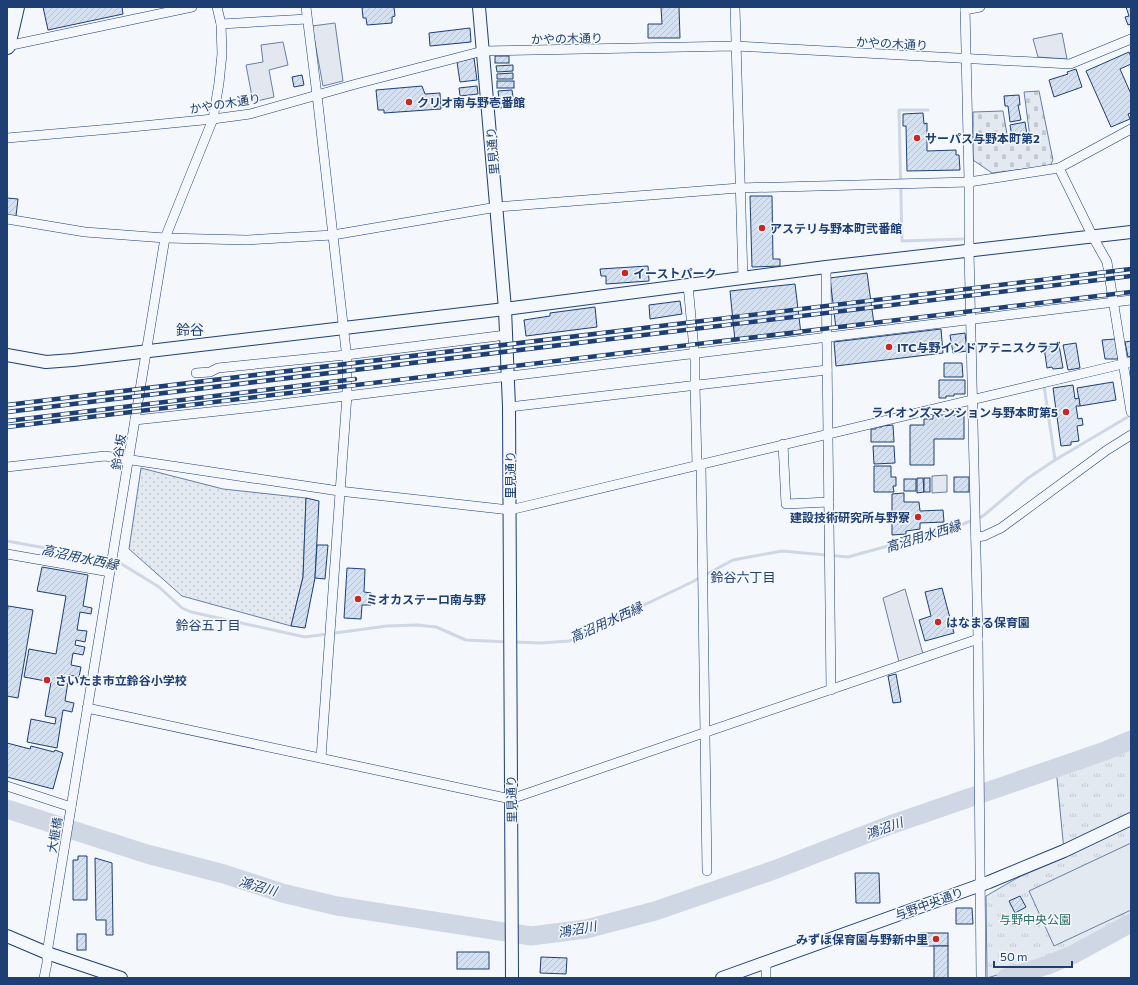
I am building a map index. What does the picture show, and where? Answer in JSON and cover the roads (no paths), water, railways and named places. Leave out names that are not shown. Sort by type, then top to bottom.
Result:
[{"type":"highway","points":[[7,46],[16,7]]},
{"type":"street","points":[[7,46],[192,7]]},
{"type":"street","name":"鈴谷坂","points":[[88,708],[166,238],[213,119],[222,54],[217,7]]},
{"type":"street","points":[[306,7],[344,328],[347,395],[321,758]]},
{"type":"street","name":"里見通り","points":[[479,7],[497,207],[505,309],[508,376],[512,978]]},
{"type":"street","points":[[735,7],[739,188],[743,279]]},
{"type":"street","points":[[980,7],[965,8],[969,250],[976,518],[981,978]]},
{"type":"street","points":[[220,24],[307,19]]},
{"type":"street","name":"かやの木通り","points":[[7,138],[213,119],[250,114],[483,51],[735,46],[1070,64],[1131,38]]},
{"type":"street","points":[[7,219],[85,232],[166,238],[246,240],[333,235],[497,207],[739,188],[969,182],[1059,168],[1131,129]]},
{"type":"street","points":[[1059,168],[1107,262],[1113,302],[1127,363],[1131,410]]},
{"type":"street","points":[[7,355],[46,362],[147,351],[505,309],[826,267],[1131,232]]},
{"type":"street","points":[[826,267],[831,690]]},
{"type":"street","points":[[688,284],[694,353],[694,385],[703,569],[707,871]]},
{"type":"street","points":[[135,420],[249,408],[827,336],[1131,300]]},
{"type":"street","points":[[196,373],[210,372],[218,368],[346,355],[506,335]]},
{"type":"street","points":[[7,467],[105,456],[339,491],[510,510],[828,433],[1127,363]]},
{"type":"street","points":[[509,407],[828,370]]},
{"type":"street","points":[[976,537],[984,536],[1002,528],[1107,450],[1131,435]]},
{"type":"street","points":[[783,444],[786,504],[829,502]]},
{"type":"street","points":[[7,554],[111,565]]},
{"type":"street","points":[[88,708],[511,799],[978,640]]},
{"type":"street","name":"大榧橋","points":[[44,978],[88,708]]},
{"type":"street","points":[[7,786],[71,807]]},
{"type":"street","name":"与野中央通り","points":[[722,978],[980,885],[1064,851],[1131,819]]},
{"type":"street","points":[[7,936],[47,953],[121,978]]},
{"type":"street","points":[[766,962],[766,978]]},
{"type":"waterway","points":[[928,110],[899,110],[902,241],[963,239]]},
{"type":"waterway","points":[[1044,386],[1055,460]]},
{"type":"waterway","name":"高沼用水西縁","points":[[513,642],[541,643],[569,641],[692,582],[733,560],[782,551],[848,557],[953,528],[983,516],[1028,478],[1055,460],[1131,415]]},
{"type":"waterway","name":"高沼用水西縁","points":[[7,541],[120,563],[159,587],[182,608],[191,612],[305,637],[387,626],[417,625],[436,627],[466,640],[507,642]]},
{"type":"waterway","name":"鴻沼川","points":[[7,809],[147,854],[224,874],[282,893],[337,906],[531,936],[586,929],[655,911],[774,870],[890,825],[1105,751],[1131,740]]},
{"type":"waterway","points":[[1006,978],[1048,965],[1074,954],[1131,923]]},
{"type":"railway","points":[[7,405],[1131,269]]},
{"type":"railway","points":[[7,412],[1131,276]]},
{"type":"railway","points":[[7,427],[1131,292]]},
{"type":"railway","points":[[7,421],[355,379]]},
{"type":"place","name":"クリオ南与野壱番館","points":[[409,102]]},
{"type":"place","name":"サーパス与野本町第2","points":[[917,138]]},
{"type":"place","name":"アステリ与野本町弐番館","points":[[762,228]]},
{"type":"place","name":"イーストパーク","points":[[625,273]]},
{"type":"place","name":"ITC与野インドアテニスクラブ","points":[[889,347]]},
{"type":"place","name":"ライオンズマンション与野本町第5","points":[[1066,412]]},
{"type":"place","name":"建設技術研究所与野寮","points":[[918,517]]},
{"type":"place","name":"ミオカステーロ南与野","points":[[358,599]]},
{"type":"place","name":"はなまる保育園","points":[[938,622]]},
{"type":"place","name":"さいたま市立鈴谷小学校","points":[[47,680]]},
{"type":"place","name":"みずほ保育園与野新中里","points":[[936,939]]},
{"type":"district","name":"鈴谷","points":[[190,329]]},
{"type":"district","name":"鈴谷六丁目","points":[[743,577]]},
{"type":"district","name":"鈴谷五丁目","points":[[208,625]]},
{"type":"park label","name":"与野中央公園","points":[[1035,919]]}]
